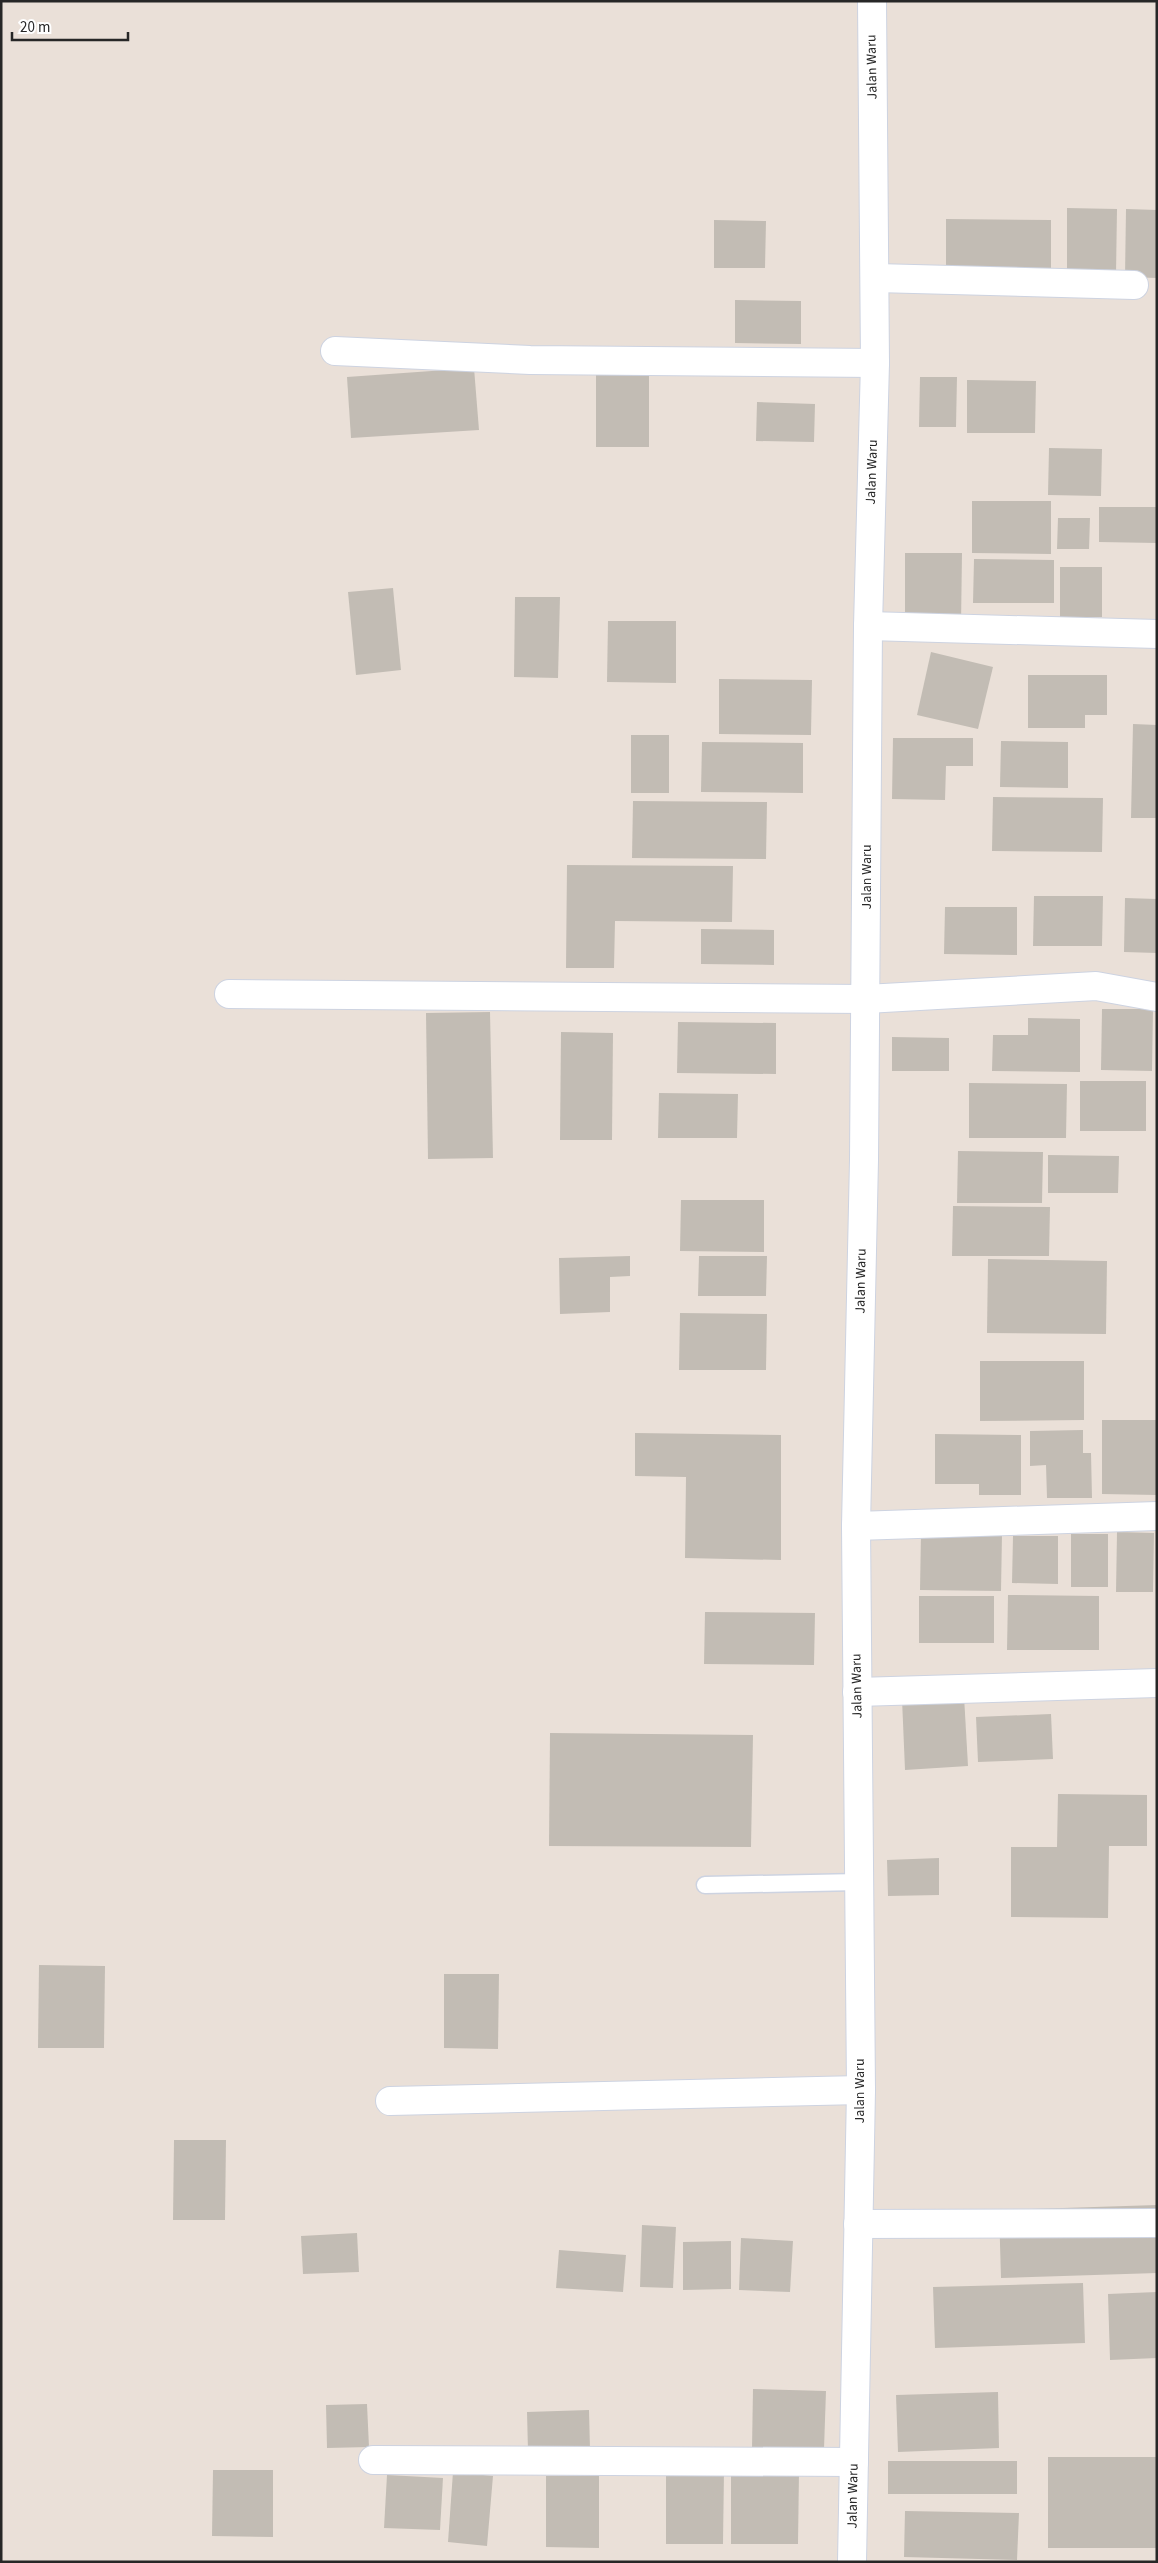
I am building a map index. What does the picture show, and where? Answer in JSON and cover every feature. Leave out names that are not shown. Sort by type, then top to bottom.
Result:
[{"type":"street","name":"Jalan Waru","points":[[852,2562],[861,2090],[856,1526],[866,999],[868,626],[876,278],[872,1]]},
{"type":"street","points":[[876,278],[1134,285]]},
{"type":"street","points":[[335,351],[530,360],[875,363]]},
{"type":"street","points":[[868,626],[1157,634]]},
{"type":"street","points":[[229,994],[866,999],[1096,986],[1157,997]]},
{"type":"street","points":[[856,1526],[1157,1516]]},
{"type":"street","points":[[857,1692],[1157,1683]]},
{"type":"street","points":[[390,2101],[861,2090]]},
{"type":"street","points":[[858,2224],[1157,2223]]},
{"type":"street","points":[[372,2460],[854,2462]]},
{"type":"lane","points":[[705,1886],[859,1882]]},
{"type":"building","points":[[1067,208],[1117,209],[1116,275],[1067,275]]},
{"type":"building","points":[[1126,209],[1157,210],[1157,278],[1125,277]]},
{"type":"building","points":[[946,219],[1051,220],[1051,271],[946,270]]},
{"type":"building","points":[[714,220],[766,221],[765,268],[714,268]]},
{"type":"building","points":[[735,300],[801,301],[801,344],[735,343]]},
{"type":"building","points":[[474,368],[479,430],[351,438],[347,377]]},
{"type":"building","points":[[596,372],[649,373],[649,447],[596,447]]},
{"type":"building","points":[[920,377],[957,377],[956,427],[919,427]]},
{"type":"building","points":[[967,380],[1036,381],[1035,433],[967,433]]},
{"type":"building","points":[[757,402],[815,404],[814,442],[756,441]]},
{"type":"building","points":[[1049,448],[1102,449],[1101,496],[1048,495]]},
{"type":"building","points":[[972,501],[1051,501],[1051,554],[972,553]]},
{"type":"building","points":[[1099,507],[1157,507],[1157,543],[1099,542]]},
{"type":"building","points":[[1058,518],[1090,518],[1089,549],[1057,549]]},
{"type":"building","points":[[905,553],[962,553],[961,625],[905,624]]},
{"type":"building","points":[[974,559],[1054,560],[1054,603],[973,603]]},
{"type":"building","points":[[1060,567],[1102,567],[1102,617],[1060,617]]},
{"type":"building","points":[[393,588],[401,670],[356,675],[348,592]]},
{"type":"building","points":[[515,597],[560,597],[558,678],[514,677]]},
{"type":"building","points":[[608,621],[676,621],[676,683],[607,682]]},
{"type":"building","points":[[931,652],[993,667],[978,729],[917,715]]},
{"type":"building","points":[[1028,675],[1107,675],[1107,715],[1085,715],[1085,728],[1028,728]]},
{"type":"building","points":[[719,679],[812,680],[811,735],[719,734]]},
{"type":"building","points":[[1133,724],[1157,725],[1157,818],[1131,818]]},
{"type":"building","points":[[631,735],[669,735],[669,793],[631,793]]},
{"type":"building","points":[[893,738],[973,738],[973,766],[946,766],[945,800],[892,799]]},
{"type":"building","points":[[1001,741],[1068,742],[1068,788],[1000,787]]},
{"type":"building","points":[[702,742],[803,743],[803,793],[701,792]]},
{"type":"building","points":[[993,797],[1103,798],[1102,852],[992,851]]},
{"type":"building","points":[[633,801],[767,802],[766,859],[632,858]]},
{"type":"building","points":[[567,865],[733,866],[732,922],[615,921],[614,968],[566,968]]},
{"type":"building","points":[[1034,896],[1103,896],[1102,946],[1033,946]]},
{"type":"building","points":[[1125,898],[1157,899],[1157,953],[1124,952]]},
{"type":"building","points":[[945,907],[1017,907],[1017,955],[944,954]]},
{"type":"building","points":[[701,929],[774,930],[774,965],[701,964]]},
{"type":"building","points":[[1102,1009],[1153,1009],[1152,1071],[1101,1070]]},
{"type":"building","points":[[490,1012],[493,1158],[428,1159],[426,1013]]},
{"type":"building","points":[[1028,1018],[1080,1019],[1080,1072],[992,1071],[993,1035],[1028,1035]]},
{"type":"building","points":[[678,1022],[776,1023],[776,1074],[677,1073]]},
{"type":"building","points":[[561,1032],[613,1033],[612,1140],[560,1140]]},
{"type":"building","points":[[892,1037],[949,1038],[949,1071],[892,1071]]},
{"type":"building","points":[[1080,1081],[1146,1081],[1146,1131],[1080,1131]]},
{"type":"building","points":[[969,1083],[1067,1084],[1066,1138],[969,1138]]},
{"type":"building","points":[[659,1093],[738,1094],[737,1138],[658,1138]]},
{"type":"building","points":[[958,1151],[1043,1152],[1042,1203],[957,1203]]},
{"type":"building","points":[[1048,1155],[1119,1156],[1118,1193],[1048,1193]]},
{"type":"building","points":[[681,1200],[764,1200],[764,1252],[680,1251]]},
{"type":"building","points":[[953,1206],[1050,1207],[1049,1256],[952,1256]]},
{"type":"building","points":[[630,1256],[630,1276],[610,1277],[610,1312],[560,1314],[559,1258]]},
{"type":"building","points":[[699,1256],[767,1256],[766,1296],[698,1296]]},
{"type":"building","points":[[988,1259],[1107,1261],[1106,1334],[987,1333]]},
{"type":"building","points":[[680,1313],[767,1314],[766,1370],[679,1370]]},
{"type":"building","points":[[980,1361],[1084,1361],[1084,1420],[980,1421]]},
{"type":"building","points":[[1102,1420],[1157,1420],[1157,1495],[1102,1494]]},
{"type":"building","points":[[1083,1430],[1083,1453],[1091,1453],[1092,1498],[1047,1498],[1046,1465],[1030,1466],[1030,1431]]},
{"type":"building","points":[[635,1433],[781,1435],[781,1560],[685,1558],[686,1477],[635,1476]]},
{"type":"building","points":[[935,1434],[1021,1435],[1021,1495],[979,1495],[979,1484],[935,1484]]},
{"type":"building","points":[[1117,1532],[1154,1533],[1153,1592],[1116,1592]]},
{"type":"building","points":[[921,1533],[1002,1534],[1001,1591],[920,1590]]},
{"type":"building","points":[[1071,1534],[1108,1534],[1108,1587],[1071,1587]]},
{"type":"building","points":[[1013,1536],[1058,1536],[1058,1584],[1012,1583]]},
{"type":"building","points":[[1008,1595],[1099,1596],[1099,1650],[1007,1650]]},
{"type":"building","points":[[919,1596],[994,1596],[994,1643],[919,1643]]},
{"type":"building","points":[[705,1612],[815,1613],[814,1665],[704,1664]]},
{"type":"building","points":[[964,1696],[968,1766],[905,1770],[902,1699]]},
{"type":"building","points":[[1051,1714],[1053,1759],[978,1762],[976,1717]]},
{"type":"building","points":[[550,1733],[753,1735],[751,1847],[549,1846]]},
{"type":"building","points":[[1058,1794],[1147,1795],[1147,1846],[1109,1846],[1108,1918],[1011,1917],[1011,1847],[1057,1847]]},
{"type":"building","points":[[939,1858],[939,1895],[888,1896],[887,1860]]},
{"type":"building","points":[[39,1965],[105,1966],[104,2048],[38,2048]]},
{"type":"building","points":[[444,1974],[499,1974],[498,2049],[444,2048]]},
{"type":"building","points":[[174,2140],[226,2140],[225,2220],[173,2220]]},
{"type":"building","points":[[1157,2205],[1157,2273],[1001,2278],[999,2210]]},
{"type":"building","points":[[642,2225],[676,2227],[673,2288],[640,2287]]},
{"type":"building","points":[[357,2233],[359,2272],[303,2274],[301,2236]]},
{"type":"building","points":[[741,2238],[793,2241],[790,2292],[739,2290]]},
{"type":"building","points":[[731,2241],[731,2289],[683,2290],[683,2242]]},
{"type":"building","points":[[559,2250],[626,2255],[623,2292],[556,2288]]},
{"type":"building","points":[[1083,2283],[1085,2343],[935,2348],[933,2287]]},
{"type":"building","points":[[1157,2292],[1157,2358],[1110,2360],[1108,2294]]},
{"type":"building","points":[[753,2389],[826,2391],[824,2449],[752,2448]]},
{"type":"building","points":[[998,2392],[999,2448],[898,2452],[896,2395]]},
{"type":"building","points":[[367,2404],[369,2447],[327,2448],[326,2405]]},
{"type":"building","points":[[589,2410],[590,2449],[528,2451],[527,2412]]},
{"type":"building","points":[[1048,2457],[1157,2457],[1157,2548],[1048,2548]]},
{"type":"building","points":[[888,2461],[1017,2461],[1017,2494],[888,2494]]},
{"type":"building","points":[[213,2470],[273,2470],[273,2537],[212,2536]]},
{"type":"building","points":[[666,2471],[724,2471],[723,2544],[666,2544]]},
{"type":"building","points":[[731,2471],[799,2472],[798,2544],[731,2544]]},
{"type":"building","points":[[453,2472],[493,2476],[487,2546],[448,2542]]},
{"type":"building","points":[[387,2475],[443,2478],[440,2530],[384,2528]]},
{"type":"building","points":[[546,2476],[599,2476],[599,2548],[546,2547]]},
{"type":"building","points":[[905,2511],[1019,2513],[1017,2560],[904,2557]]}]
